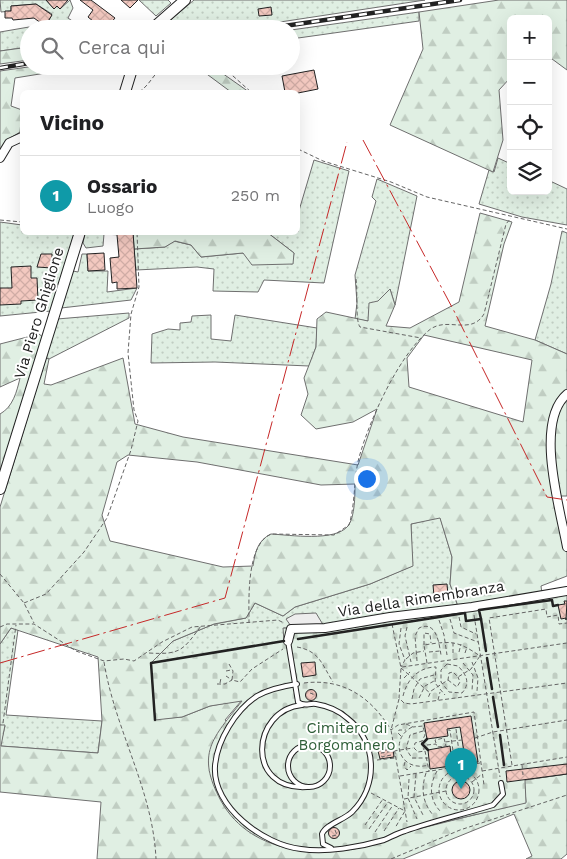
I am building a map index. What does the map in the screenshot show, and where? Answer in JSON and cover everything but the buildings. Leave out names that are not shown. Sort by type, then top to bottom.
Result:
[{"type":"street","points":[[162,20],[185,0]]},
{"type":"street","points":[[125,90],[130,75]]},
{"type":"street","points":[[0,158],[9,143],[20,138]]},
{"type":"street","name":"Via Piero Ghiglione","points":[[0,489],[79,235]]},
{"type":"street","points":[[567,394],[559,402],[553,416],[550,443],[567,547]]},
{"type":"street","name":"Via della Rimembranza","points":[[293,629],[325,628],[390,616],[472,607],[567,590]]},
{"type":"street","points":[[289,644],[289,631],[293,629]]},
{"type":"lane","points":[[289,644],[298,702],[302,705]]},
{"type":"lane","points":[[296,684],[259,695],[240,711],[224,737],[218,752],[215,766],[216,775],[223,794],[235,814],[262,837],[295,848],[331,848],[385,839],[493,805],[503,794],[501,783]]},
{"type":"lane","points":[[307,787],[294,781],[288,767],[292,754],[303,746],[309,745],[322,749],[326,754],[330,766],[326,779],[321,784],[307,787],[294,788],[278,783],[268,772],[262,754],[265,734],[274,718],[284,710],[302,705],[325,706],[346,717],[362,734],[370,754],[371,774],[362,799],[351,813],[322,834],[323,844],[331,848]]},
{"type":"path","points":[[142,90],[149,84],[154,75]]},
{"type":"path","points":[[231,75],[249,90]]},
{"type":"path","points":[[300,150],[323,161],[391,182],[427,197],[511,218],[567,229]]},
{"type":"path","points":[[249,623],[249,586],[254,561],[263,537],[271,534],[334,535],[349,525],[360,454],[373,420],[392,382],[421,338],[430,329],[440,325],[471,326],[479,322],[484,314],[506,224],[511,218]]},
{"type":"path","points":[[0,220],[20,222]]},
{"type":"path","points":[[24,603],[46,594],[84,552],[107,518],[130,450],[138,421],[134,410],[128,353],[131,314],[139,287],[137,235]]},
{"type":"path","points":[[356,279],[358,304],[356,314],[357,323],[360,327],[421,338]]},
{"type":"path","points":[[0,574],[24,603],[34,624],[76,651],[104,661],[124,659],[134,661],[184,630],[201,626],[278,620],[293,629]]},
{"type":"path","points":[[472,607],[501,783]]},
{"type":"path","points":[[512,765],[489,618],[546,609],[547,617],[558,615],[560,624],[567,623]]},
{"type":"path","points":[[390,616],[400,668],[399,698],[391,730],[409,830]]},
{"type":"path","points":[[459,617],[461,627],[477,634]]},
{"type":"path","points":[[450,619],[454,633],[478,643]]},
{"type":"path","points":[[439,620],[445,642],[446,655]]},
{"type":"path","points":[[0,627],[7,624],[34,624]]},
{"type":"path","points":[[4,723],[17,624]]},
{"type":"path","points":[[149,653],[165,654],[180,651],[188,645],[201,626]]},
{"type":"path","points":[[418,660],[415,636],[416,631],[422,626],[433,629],[441,654]]},
{"type":"path","points":[[407,627],[405,636],[411,662]]},
{"type":"path","points":[[401,628],[399,644],[405,660]]},
{"type":"path","points":[[427,664],[424,633],[430,634],[432,644]]},
{"type":"path","points":[[424,645],[445,642],[461,643],[480,656]]},
{"type":"path","points":[[453,653],[454,642]]},
{"type":"path","points":[[459,652],[461,643]]},
{"type":"path","points":[[400,668],[567,643]]},
{"type":"path","points":[[226,676],[240,682],[256,666],[289,644],[306,649],[318,656],[333,683]]},
{"type":"path","points":[[465,653],[467,646]]},
{"type":"path","points":[[400,668],[409,655],[425,651]]},
{"type":"path","points":[[429,652],[440,651]]},
{"type":"path","points":[[458,676],[469,670],[480,656]]},
{"type":"path","points":[[104,661],[112,700],[128,741],[146,800],[154,832],[156,859]]},
{"type":"path","points":[[472,662],[479,682],[477,691]]},
{"type":"path","points":[[463,663],[469,670],[474,682],[472,691]]},
{"type":"path","points":[[229,664],[232,670],[232,680]]},
{"type":"path","points":[[453,664],[464,673],[467,683],[462,693],[452,693],[442,684],[440,672],[444,666],[453,664]]},
{"type":"path","points":[[403,696],[411,679],[419,671],[431,667],[436,667],[435,681],[440,692],[445,695]]},
{"type":"path","points":[[400,668],[416,684],[430,693]]},
{"type":"path","points":[[226,671],[232,670]]},
{"type":"path","points":[[404,678],[410,672]]},
{"type":"path","points":[[428,698],[430,693],[448,680],[448,675],[451,672],[458,676]]},
{"type":"path","points":[[412,698],[416,684],[423,677],[434,675]]},
{"type":"path","points":[[448,680],[454,686],[458,686],[458,676]]},
{"type":"path","points":[[220,684],[221,678]]},
{"type":"path","points":[[217,684],[232,680]]},
{"type":"path","points":[[296,684],[326,681],[352,691],[370,702],[391,730]]},
{"type":"path","points":[[420,698],[423,689],[435,681]]},
{"type":"path","points":[[399,698],[408,704],[567,683]]},
{"type":"path","points":[[438,700],[440,692]]},
{"type":"path","points":[[391,730],[398,725],[474,712],[484,785]]},
{"type":"path","points":[[476,737],[493,732],[567,720]]},
{"type":"path","points":[[405,724],[413,727],[423,726],[422,748],[428,755],[430,771]]},
{"type":"path","points":[[413,727],[402,737],[400,750],[405,761],[404,766],[407,770],[412,766],[429,765]]},
{"type":"path","points":[[402,737],[398,734],[399,730],[402,728],[407,731]]},
{"type":"path","points":[[456,729],[459,752]]},
{"type":"path","points":[[447,730],[450,730],[451,752]]},
{"type":"path","points":[[424,731],[410,735],[406,749],[412,758],[428,758]]},
{"type":"path","points":[[444,738],[446,746],[437,748],[436,744],[435,740],[444,738]]},
{"type":"path","points":[[445,742],[462,740]]},
{"type":"path","points":[[414,748],[415,743],[422,742]]},
{"type":"path","points":[[372,744],[374,749],[394,746]]},
{"type":"path","points":[[430,749],[429,745],[436,744]]},
{"type":"path","points":[[391,755],[382,757],[381,753],[414,748],[418,752],[425,751]]},
{"type":"path","points":[[471,783],[482,772],[512,765],[567,757]]},
{"type":"path","points":[[376,766],[376,760],[396,758]]},
{"type":"path","points":[[405,761],[412,766]]},
{"type":"path","points":[[399,776],[455,769],[481,763]]},
{"type":"path","points":[[522,764],[523,774]]},
{"type":"path","points":[[455,769],[466,771],[476,779],[479,787],[478,796],[474,803],[458,810],[449,807],[443,801],[439,793],[443,778],[455,769]]},
{"type":"path","points":[[438,770],[432,783],[431,794],[437,808],[446,815]]},
{"type":"path","points":[[426,772],[423,796],[429,811],[437,819]]},
{"type":"path","points":[[416,773],[414,797],[420,812],[427,821]]},
{"type":"path","points":[[464,777],[471,783],[472,796],[464,803],[454,802],[446,792],[447,785],[454,778],[464,777]]},
{"type":"path","points":[[409,780],[408,798],[413,812],[420,823]]},
{"type":"path","points":[[367,800],[371,792],[405,811]]},
{"type":"path","points":[[403,799],[446,792]]},
{"type":"path","points":[[391,859],[460,830],[567,795]]},
{"type":"path","points":[[365,825],[383,798]]},
{"type":"path","points":[[369,829],[388,801]]},
{"type":"path","points":[[375,832],[393,804]]},
{"type":"path","points":[[384,830],[399,807]]},
{"type":"path","points":[[393,831],[405,811]]},
{"type":"path","points":[[332,836],[337,835],[335,830]]},
{"type":"green space","points":[[0,0],[46,0],[54,9],[57,6],[60,9],[70,0],[73,8],[68,18],[71,20],[49,20],[52,14],[36,4],[11,6],[11,11],[1,12]]},
{"type":"green space","points":[[139,0],[168,0],[171,3],[156,16]]},
{"type":"green space","points":[[194,0],[425,0],[293,20],[171,20]]},
{"type":"green space","points":[[499,0],[567,0],[567,70],[552,59],[552,15],[507,15],[507,81],[499,90],[503,140],[493,172],[390,125],[423,49],[419,12]]},
{"type":"green space","points":[[419,12],[419,21],[300,38],[300,29]]},
{"type":"green space","points":[[20,29],[20,48],[0,51],[0,32]]},
{"type":"green space","points":[[20,48],[20,61],[0,64],[0,51]]},
{"type":"green space","points":[[20,68],[20,75],[34,75],[15,78],[11,106],[20,109],[20,132],[7,140],[0,151],[0,71]]},
{"type":"green space","points":[[208,75],[225,75],[246,90],[228,90]]},
{"type":"green space","points":[[498,158],[507,162],[507,195],[552,195],[552,182],[567,189],[567,225],[522,217],[479,204],[489,170],[494,172]]},
{"type":"green space","points":[[314,160],[349,171],[324,283],[264,280],[258,292],[213,291],[214,269],[197,267],[136,270],[134,249],[165,247],[174,241],[191,245],[201,257],[243,253],[292,264],[294,253],[271,235],[300,235],[300,207]]},
{"type":"green space","points":[[377,179],[417,196],[395,305],[390,289],[378,301],[368,321],[355,319],[357,303],[355,275],[376,201],[372,197]]},
{"type":"green space","points":[[480,213],[512,222],[504,244],[485,326],[535,340],[567,354],[567,496],[559,496],[567,547],[567,576],[541,586],[542,594],[459,609],[450,584],[452,557],[440,518],[411,524],[413,566],[370,584],[295,607],[283,616],[255,603],[246,618],[214,624],[173,641],[151,663],[155,719],[182,717],[210,706],[242,700],[225,720],[381,843],[410,831],[526,802],[524,780],[567,774],[567,854],[561,859],[526,859],[532,856],[514,814],[403,859],[97,859],[101,802],[0,792],[0,725],[5,725],[1,746],[98,753],[102,721],[98,657],[11,628],[0,644],[0,507],[46,358],[49,359],[44,384],[51,385],[123,358],[135,424],[183,437],[358,465],[377,409],[353,422],[316,429],[301,415],[308,394],[304,378],[316,347],[317,319],[326,312],[368,321],[369,303],[378,301],[390,289],[395,305],[386,326],[410,328],[459,302]],"holes":[[[424,335],[532,360],[523,422],[409,387],[407,358]],[[128,455],[197,462],[321,485],[355,484],[352,517],[348,526],[342,531],[333,534],[323,536],[271,534],[260,543],[253,566],[223,567],[110,541],[102,515],[117,462]]]},
{"type":"green space","points":[[0,222],[20,225],[20,235],[75,235],[51,311],[0,316]]},
{"type":"green space","points":[[562,231],[567,233],[567,354],[535,340],[551,284]]},
{"type":"green space","points":[[85,235],[104,235],[103,246],[86,248],[83,243]]},
{"type":"green space","points":[[133,235],[271,235],[294,253],[293,264],[252,265],[243,253],[201,257],[191,245],[175,241],[165,247],[134,249]]},
{"type":"green space","points":[[82,254],[87,254],[88,271],[108,271],[107,292],[137,288],[131,300],[61,308],[73,271],[78,272]]},
{"type":"green space","points":[[129,313],[129,318],[49,359],[46,358],[57,319]]},
{"type":"green space","points":[[211,315],[211,339],[231,341],[235,315],[317,328],[316,347],[309,366],[215,362],[151,363],[152,334],[168,329],[180,330],[180,323],[191,322],[192,316]]},
{"type":"green space","points":[[39,334],[44,338],[0,480],[0,414],[11,403],[20,378],[0,387],[0,344]]},
{"type":"green space","points":[[440,517],[452,557],[450,584],[459,609],[293,629],[284,628],[284,641],[242,700],[198,709],[151,663],[173,641],[214,624],[246,618],[255,603],[283,616],[295,607],[370,584],[412,566],[411,524]]},
{"type":"green space","name":"Cimitero di Borgomanero","points":[[567,591],[567,774],[525,780],[526,803],[412,830],[384,842],[359,848],[314,852],[292,849],[271,843],[251,833],[235,820],[221,801],[213,784],[209,770],[211,747],[223,725],[242,701],[210,706],[182,717],[155,720],[151,663],[284,641],[283,628],[325,628]]},
{"type":"green space","points":[[11,628],[18,630],[6,715],[102,721],[98,753],[0,746],[5,726],[0,725],[0,644]]},
{"type":"shaded area","points":[[316,613],[325,628],[293,629],[286,619],[295,614]]},
{"type":"railway","points":[[300,24],[460,0]]},
{"type":"railway","points":[[0,68],[20,65]]},
{"type":"wall","points":[[298,639],[465,613],[466,621],[481,619],[479,610],[552,600],[553,606],[558,605]]},
{"type":"wall","points":[[481,619],[486,651]]},
{"type":"wall","points":[[155,720],[151,663],[284,641]]},
{"type":"wall","points":[[487,658],[492,689]]},
{"type":"wall","points":[[493,697],[498,727]]},
{"type":"wall","points":[[500,735],[504,765]]},
{"type":"wall","points":[[427,739],[422,744],[428,750]]},
{"type":"power","points":[[363,140],[454,311],[547,497],[567,500]]},
{"type":"power","points":[[0,663],[225,598],[347,142]]},
{"type":"place","name":"Ossario","points":[[461,789]]}]
